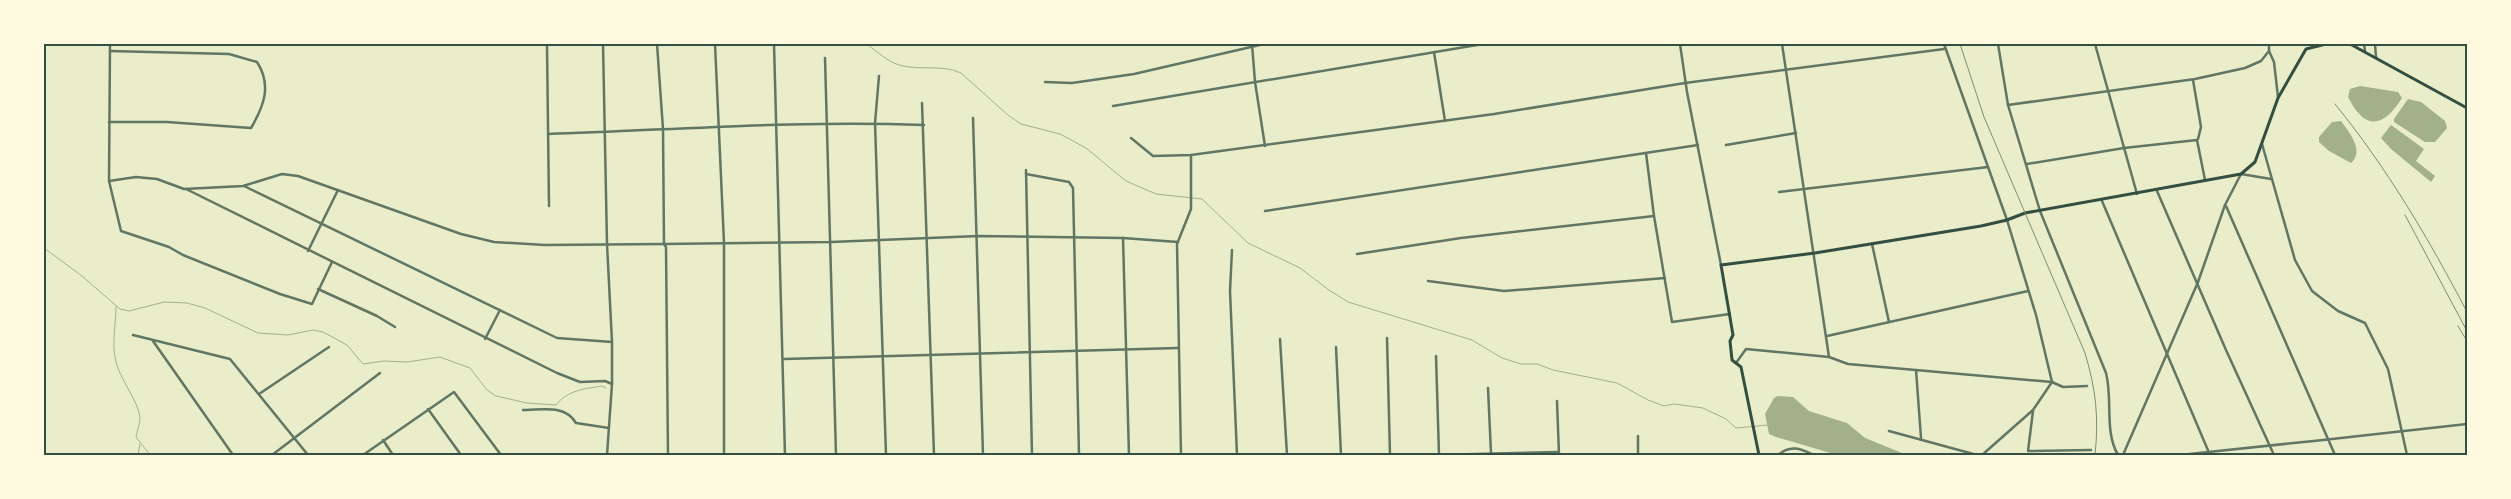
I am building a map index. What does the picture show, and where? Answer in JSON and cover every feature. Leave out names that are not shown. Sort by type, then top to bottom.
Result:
[{"type":"main road","points":[[1759,455],[1741,367],[1732,360],[1730,341],[1733,335],[1721,265],[1872,244],[2007,220],[2025,213],[2157,191],[2241,174],[2255,162],[2278,98],[2306,49],[2326,44]]},
{"type":"main road","points":[[2350,44],[2365,50],[2467,108]]},
{"type":"street","points":[[110,44],[109,181],[121,230],[169,246],[182,255],[223,272],[312,304],[332,262]]},
{"type":"street","points":[[603,44],[607,244],[612,342],[608,455]]},
{"type":"street","points":[[657,44],[663,129],[668,455]]},
{"type":"street","points":[[716,44],[724,243],[724,455]]},
{"type":"street","points":[[774,44],[781,241],[785,455]]},
{"type":"street","points":[[1252,44],[1255,82],[1265,146]]},
{"type":"street","points":[[1045,82],[1072,83],[1134,74],[1264,44]]},
{"type":"street","points":[[1113,106],[1483,44]]},
{"type":"street","points":[[1680,44],[1685,83],[1721,265]]},
{"type":"street","points":[[1782,44],[1828,336],[1829,357]]},
{"type":"street","points":[[1944,44],[1944,49],[2007,220],[2029,291],[2052,382],[2033,410],[1982,455]]},
{"type":"street","points":[[1998,44],[2008,105],[2040,211],[2106,374],[2109,385],[2111,434],[2113,446],[2118,455]]},
{"type":"street","points":[[2095,44],[2110,92],[2137,194]]},
{"type":"street","points":[[2268,44],[2269,52],[2274,62],[2278,98]]},
{"type":"street","points":[[2364,44],[2365,50]]},
{"type":"street","points":[[2375,44],[2376,57]]},
{"type":"street","points":[[547,46],[549,206]]},
{"type":"street","points":[[1131,138],[1154,156],[1191,155],[1445,120],[1685,83],[1944,49]]},
{"type":"street","points":[[110,50],[229,54],[257,62],[264,73],[266,90],[259,114],[251,128],[167,122],[110,122]]},
{"type":"street","points":[[1434,52],[1445,120]]},
{"type":"street","points":[[2008,105],[2192,80],[2245,68],[2261,61],[2269,52]]},
{"type":"street","points":[[825,58],[825,124],[835,358],[836,455]]},
{"type":"street","points":[[879,76],[875,123],[886,455]]},
{"type":"street","points":[[2192,80],[2201,127],[2197,140],[2205,181]]},
{"type":"street","points":[[922,103],[934,455]]},
{"type":"street","points":[[973,118],[983,455]]},
{"type":"street","points":[[548,134],[776,125],[875,123],[924,125]]},
{"type":"street","points":[[1726,145],[1796,133]]},
{"type":"street","points":[[2027,164],[2124,148],[2197,140]]},
{"type":"street","points":[[2262,144],[2295,260],[2312,291],[2338,311],[2365,323],[2388,370],[2407,455]]},
{"type":"street","points":[[1265,211],[1698,145]]},
{"type":"street","points":[[1646,153],[1654,216],[1672,322],[1730,314]]},
{"type":"street","points":[[1180,455],[1178,242],[1191,209],[1191,155]]},
{"type":"street","points":[[1779,192],[1988,167]]},
{"type":"street","points":[[1032,455],[1026,172],[1069,182],[1073,188],[1079,455]]},
{"type":"street","points":[[184,189],[243,186],[282,174],[298,176],[461,234],[494,242],[607,244],[831,242],[978,236],[1123,238],[1178,242]]},
{"type":"street","points":[[2123,455],[2198,282],[2225,205],[2241,174],[2272,179]]},
{"type":"street","points":[[109,181],[136,177],[157,179],[184,189],[485,339],[580,382],[605,381],[612,384]]},
{"type":"street","points":[[243,186],[557,338],[612,342]]},
{"type":"street","points":[[308,251],[338,190]]},
{"type":"street","points":[[2157,191],[2274,455]]},
{"type":"street","points":[[2102,200],[2210,454]]},
{"type":"street","points":[[2225,205],[2334,455]]},
{"type":"street","points":[[1357,254],[1461,238],[1654,216]]},
{"type":"street","points":[[1123,238],[1129,455]]},
{"type":"street","points":[[1872,244],[1889,322]]},
{"type":"street","points":[[1232,250],[1230,291],[1237,455]]},
{"type":"street","points":[[1428,281],[1504,291],[1665,278]]},
{"type":"street","points":[[318,289],[377,316],[395,327]]},
{"type":"street","points":[[1828,336],[2029,291]]},
{"type":"street","points":[[485,339],[500,310]]},
{"type":"street","points":[[133,334],[230,359],[308,455]]},
{"type":"street","points":[[1387,338],[1390,455]]},
{"type":"street","points":[[1280,339],[1286,455]]},
{"type":"street","points":[[152,340],[233,455]]},
{"type":"street","points":[[1336,346],[1342,455]]},
{"type":"street","points":[[259,394],[329,347]]},
{"type":"street","points":[[784,359],[1178,348]]},
{"type":"street","points":[[1736,363],[1746,349],[1829,357],[1848,364],[2052,382],[2062,387],[2087,386]]},
{"type":"street","points":[[1436,356],[1439,455]]},
{"type":"street","points":[[1916,370],[1921,439]]},
{"type":"street","points":[[272,455],[380,372]]},
{"type":"street","points":[[1488,388],[1491,453]]},
{"type":"street","points":[[363,455],[454,392],[501,455]]},
{"type":"street","points":[[1434,455],[1491,453],[1558,454],[1557,401]]},
{"type":"street","points":[[428,409],[462,455]]},
{"type":"street","points":[[523,410],[560,410],[571,414],[576,423],[609,428]]},
{"type":"street","points":[[2033,410],[2028,451],[2091,450]]},
{"type":"street","points":[[2180,455],[2210,454],[2270,444],[2328,441],[2467,424]]},
{"type":"street","points":[[1888,431],[1977,455]]},
{"type":"street","points":[[1638,436],[1638,455]]},
{"type":"street","points":[[383,440],[394,455]]},
{"type":"street","points":[[1778,455],[1789,448],[1799,448],[1814,455]]},
{"type":"shaded area","points":[[2360,86],[2398,92],[2402,98],[2388,115],[2374,122],[2361,116],[2348,97],[2350,89]]},
{"type":"shaded area","points":[[2408,99],[2421,102],[2445,121],[2447,128],[2435,142],[2425,142],[2394,122],[2394,119]]},
{"type":"shaded area","points":[[2341,121],[2356,147],[2355,158],[2351,163],[2329,151],[2319,142],[2319,137],[2332,122]]},
{"type":"shaded area","points":[[2391,125],[2424,149],[2416,161],[2435,176],[2431,182],[2391,149],[2381,138]]},
{"type":"shaded area","points":[[1778,396],[1793,397],[1809,411],[1847,423],[1865,438],[1907,455],[1837,455],[1769,434],[1765,414],[1774,398]]},
{"type":"waterway","points":[[867,44],[886,59],[899,65],[915,68],[939,68],[961,73],[1009,116],[1021,124],[1060,134],[1086,148],[1126,181],[1156,194],[1202,199],[1248,243],[1300,268],[1348,302],[1472,340],[1502,358],[1521,364],[1537,364],[1553,370],[1617,383],[1648,400],[1664,406],[1674,404],[1703,408],[1726,419],[1736,428],[1768,425]]},
{"type":"waterway","points":[[44,248],[82,276],[120,309],[129,311],[164,302],[187,303],[205,308],[258,333],[288,335],[313,330],[323,332],[347,345],[363,364],[384,361],[407,362],[440,357],[470,368],[487,390],[496,396],[527,403],[556,405],[571,393],[602,386],[606,388]]},
{"type":"waterway","points":[[116,307],[115,357],[120,373],[139,411],[140,420],[136,437],[150,455]]},
{"type":"waterway","points":[[138,455],[140,444]]},
{"type":"railway","points":[[1960,44],[1984,117],[2085,353],[2096,404],[2095,455]]},
{"type":"railway","points":[[2335,104],[2390,179],[2438,258],[2467,312]]},
{"type":"railway","points":[[2405,215],[2467,331]]},
{"type":"railway","points":[[2458,326],[2467,341]]}]
